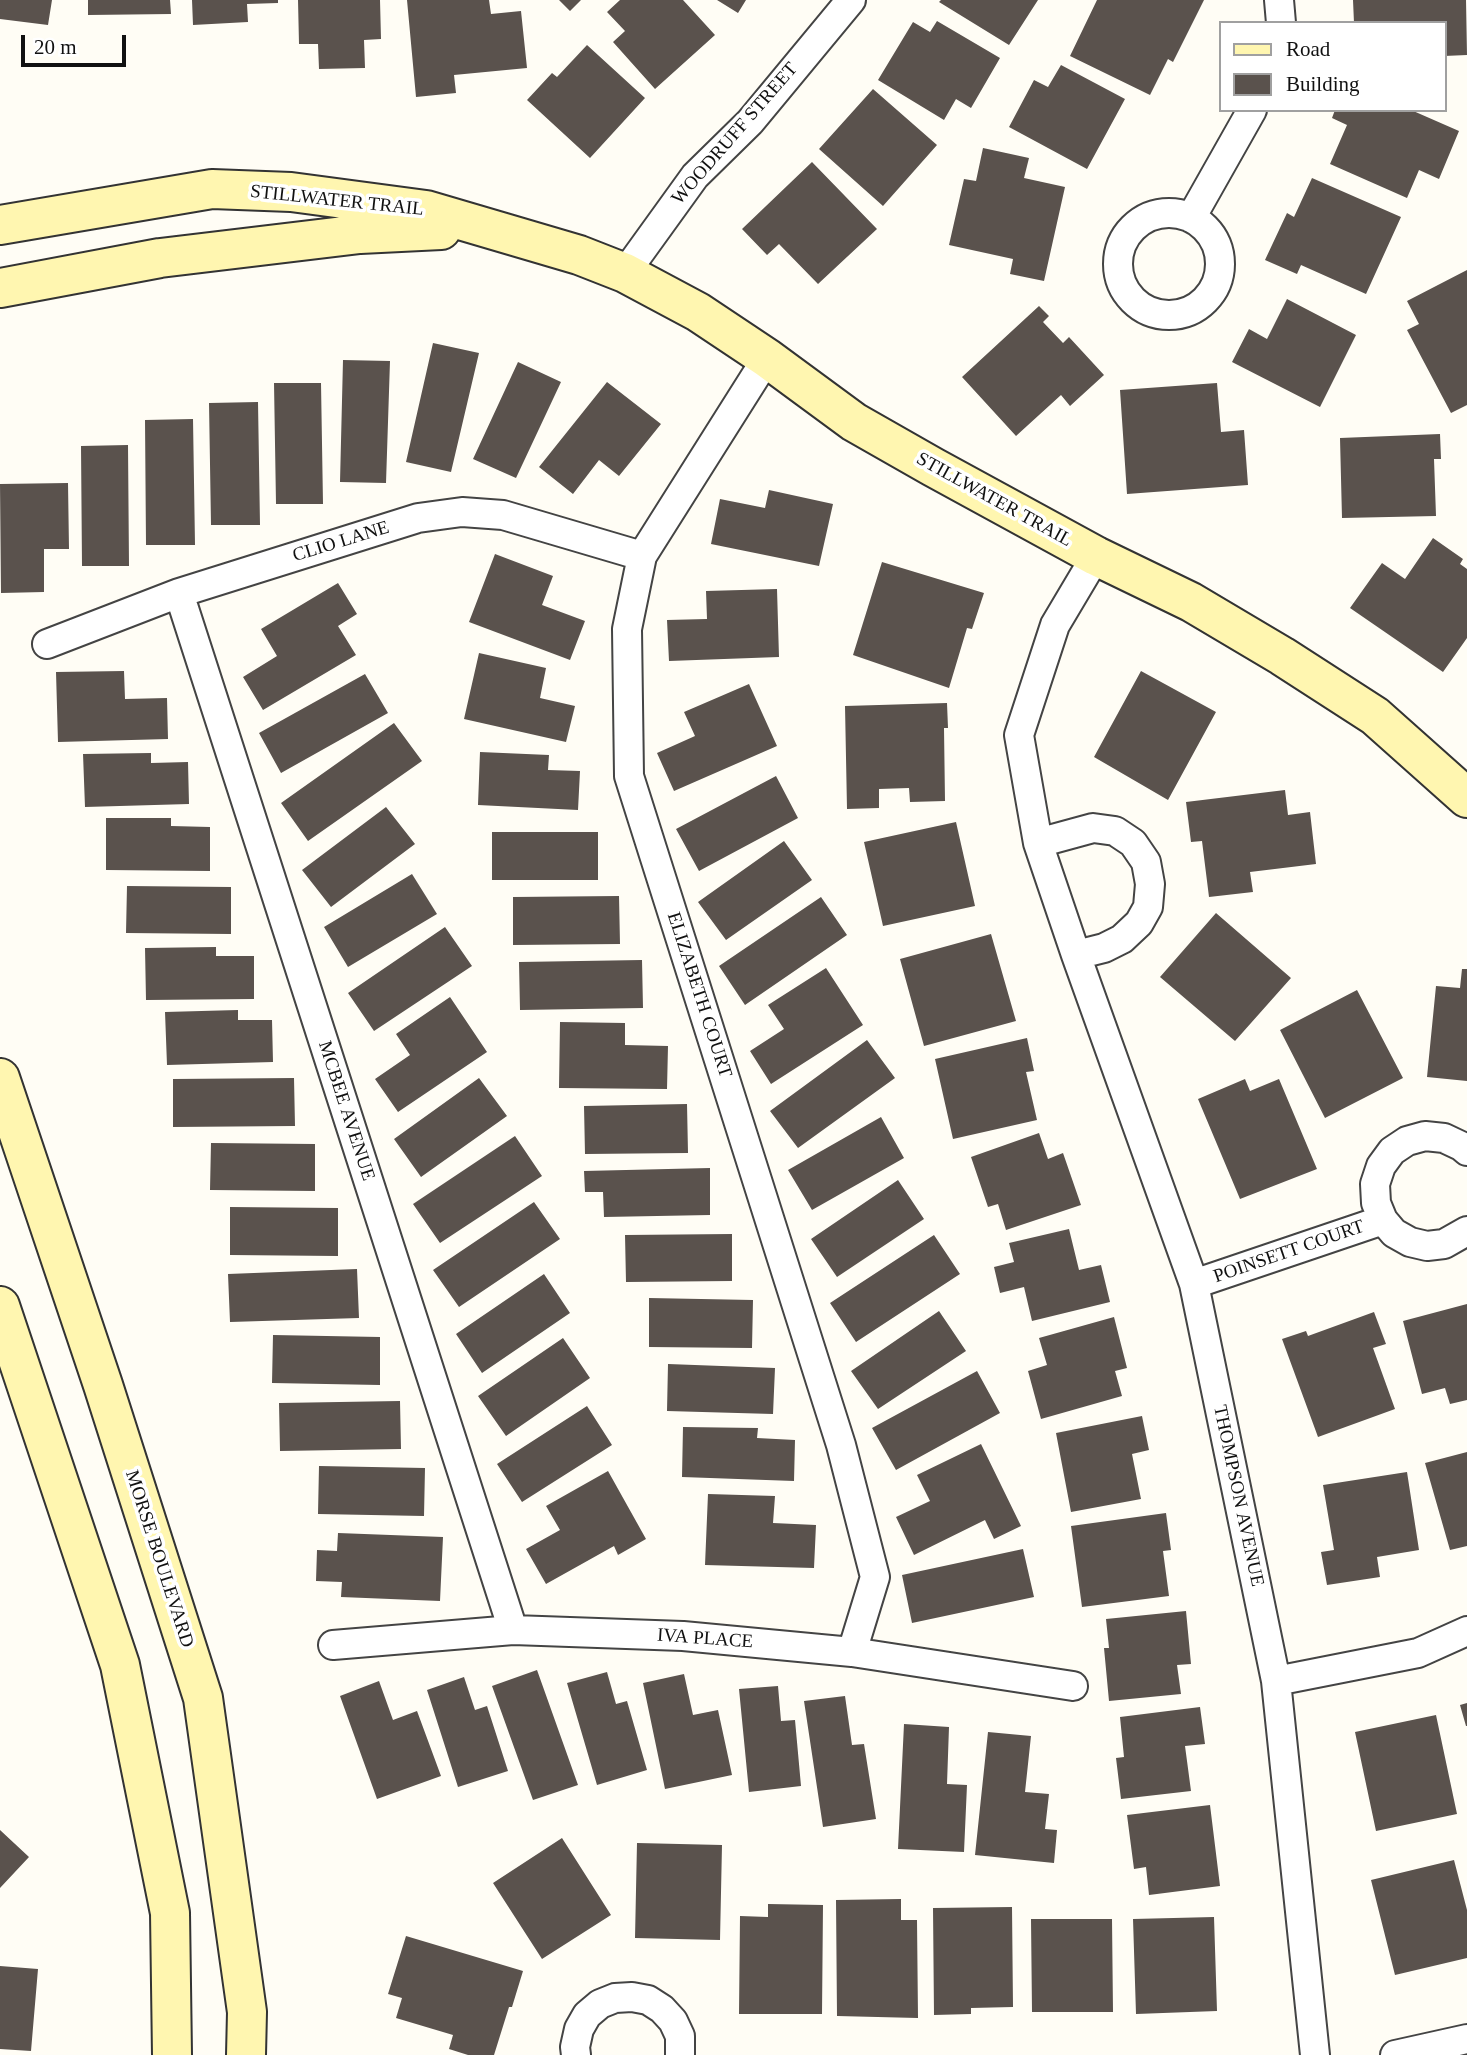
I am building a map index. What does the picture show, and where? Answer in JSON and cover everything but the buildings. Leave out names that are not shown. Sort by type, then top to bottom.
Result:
[{"type":"street","name":"WOODRUFF STREET","points":[[625,273],[695,176],[750,122],[851,0]]},
{"type":"street","points":[[1279,0],[1280,21]]},
{"type":"street","points":[[1191,218],[1251,112]]},
{"type":"street","name":"STILLWATER TRAIL","points":[[0,225],[212,189],[291,192],[426,210],[579,255],[625,273],[698,312],[767,358],[854,422],[1096,556],[1191,602],[1375,716],[1467,798]]},
{"type":"street","name":"STILLWATER TRAIL","points":[[0,288],[160,258],[360,234],[441,230],[506,232]]},
{"type":"street","name":"ELIZABETH COURT","points":[[767,358],[642,556],[627,629],[629,776],[841,1445],[872,1563],[875,1577],[852,1652]]},
{"type":"street","name":"CLIO LANE","points":[[47,644],[179,593],[418,518],[462,512],[503,515],[642,556]]},
{"type":"street","name":"THOMPSON AVENUE","points":[[1096,556],[1055,625],[1019,735],[1038,844],[1195,1284],[1276,1681],[1315,2055]]},
{"type":"street","name":"MCBEE AVENUE","points":[[179,593],[513,1630]]},
{"type":"street","points":[[1038,844],[1094,828],[1115,831],[1133,843],[1146,862],[1150,884],[1148,907],[1139,923],[1122,939],[1104,948],[1076,955]]},
{"type":"street","name":"MORSE BOULEVARD","points":[[0,1078],[103,1385],[203,1698],[247,2012],[246,2055]]},
{"type":"street","name":"POINSETT COURT","points":[[1467,1151],[1444,1138],[1425,1136],[1407,1141],[1392,1152],[1381,1166],[1375,1184],[1376,1203],[1383,1220],[1402,1238],[1427,1246],[1444,1244],[1467,1231]]},
{"type":"street","name":"POINSETT COURT","points":[[1195,1284],[1383,1220]]},
{"type":"street","points":[[0,1306],[120,1665],[170,1913],[172,2055]]},
{"type":"street","name":"IVA PLACE","points":[[333,1645],[513,1630],[683,1636],[852,1652],[1073,1686]]},
{"type":"street","points":[[1276,1681],[1418,1653],[1467,1631]]},
{"type":"street","points":[[576,2055],[579,2029],[587,2015],[600,2004],[615,1998],[632,1997],[648,2000],[662,2009],[673,2021],[680,2036],[680,2055]]},
{"type":"street","points":[[1395,2055],[1467,2039]]}]
